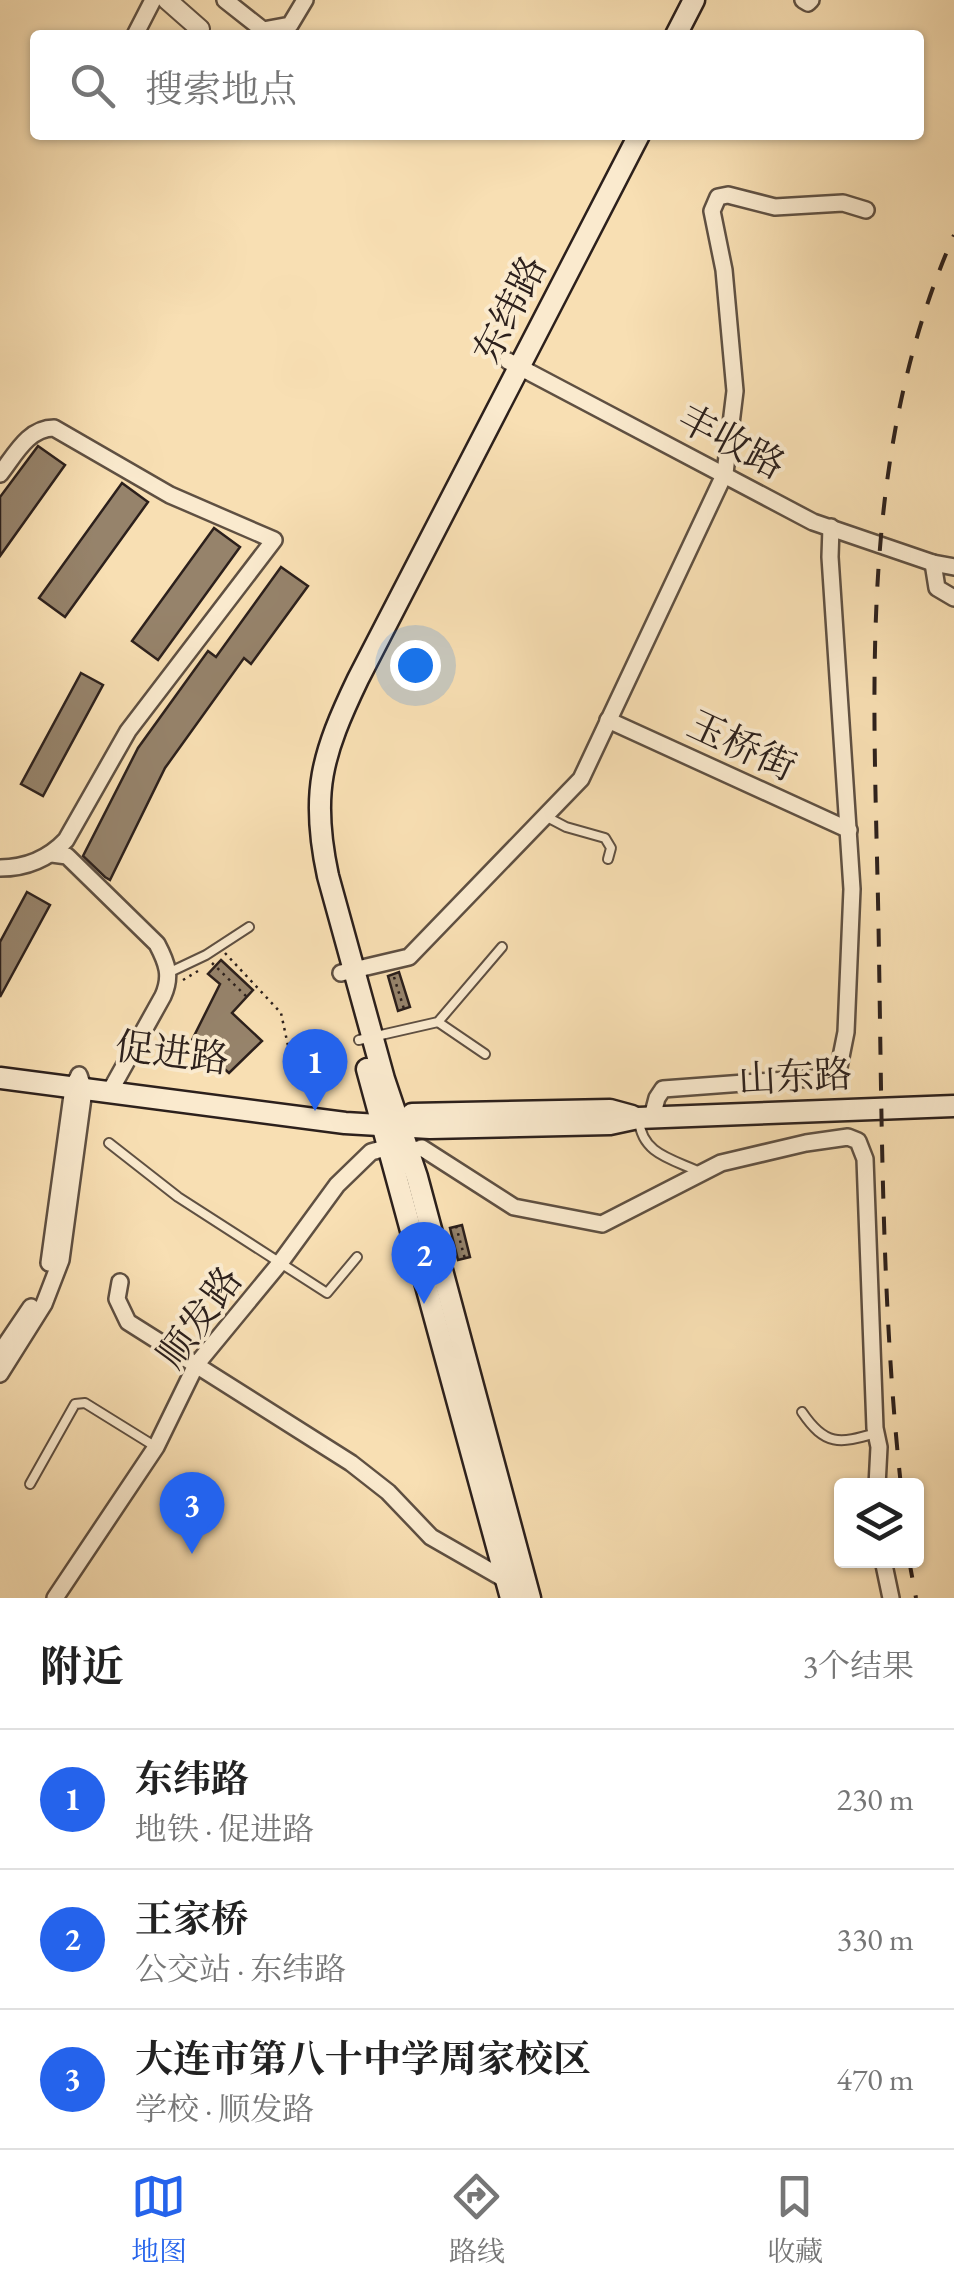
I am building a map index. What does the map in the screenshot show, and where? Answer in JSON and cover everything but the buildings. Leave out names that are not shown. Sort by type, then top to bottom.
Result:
[{"type":"main road","points":[[679,30],[694,0]]},
{"type":"main road","points":[[693,30],[708,0]]},
{"type":"main road","name":"东纬路","points":[[530,1598],[347,971],[322,848],[322,768],[358,679],[622,140]]},
{"type":"main road","name":"东纬路","points":[[513,364],[635,140]]},
{"type":"main road","name":"促进路","points":[[0,1064],[79,1084]]},
{"type":"main road","name":"促进路","points":[[0,1078],[113,1086],[389,1119]]},
{"type":"main road","name":"山东路","points":[[389,1119],[534,1127],[610,1124],[645,1118],[954,1106]]},
{"type":"main road","name":"东纬路","points":[[398,1149],[509,1589]]},
{"type":"street","points":[[137,30],[152,0]]},
{"type":"street","points":[[167,0],[200,29]]},
{"type":"street","points":[[225,0],[263,30],[290,25],[304,0]]},
{"type":"street","points":[[347,971],[409,958],[581,779],[725,473],[735,391],[724,270],[712,211],[718,197],[728,195],[775,206],[843,203],[866,210]]},
{"type":"street","name":"丰收路","points":[[513,364],[813,522],[954,567]]},
{"type":"street","points":[[0,474],[28,438],[43,428],[54,428],[170,495],[274,540],[128,731],[66,840],[52,854],[31,863],[0,868]]},
{"type":"street","points":[[645,1118],[663,1089],[826,1078],[839,1067],[846,1032],[852,889],[831,528]]},
{"type":"street","points":[[933,563],[937,588],[954,598]]},
{"type":"street","name":"玉桥街","points":[[608,720],[848,830]]},
{"type":"street","points":[[52,854],[67,856],[157,944],[168,973],[164,996],[113,1086]]},
{"type":"street","points":[[0,1353],[34,1302],[51,1257],[79,1084]]},
{"type":"street","points":[[0,1374],[44,1304],[61,1260],[79,1084]]},
{"type":"street","points":[[398,1149],[422,1148],[514,1207],[602,1224],[722,1163],[806,1143],[848,1138],[858,1141],[865,1159],[877,1478]]},
{"type":"street","name":"顺发路","points":[[55,1598],[156,1448],[196,1365],[280,1263],[337,1185],[371,1152],[398,1149]]},
{"type":"street","points":[[120,1282],[118,1300],[128,1322],[351,1463],[388,1492],[431,1537],[509,1589]]},
{"type":"street","points":[[884,1568],[890,1598]]},
{"type":"lane","points":[[545,816],[606,838],[611,848],[608,859]]},
{"type":"lane","points":[[168,973],[206,956],[249,927]]},
{"type":"lane","points":[[366,1038],[438,1022],[502,947]]},
{"type":"lane","points":[[438,1022],[485,1054]]},
{"type":"lane","points":[[645,1118],[640,1138],[649,1147],[702,1173]]},
{"type":"lane","points":[[109,1142],[178,1197],[327,1294],[357,1257]]},
{"type":"lane","points":[[30,1484],[75,1404],[85,1404],[156,1448]]},
{"type":"lane","points":[[802,1412],[821,1437],[845,1440],[876,1433]]},
{"type":"path","points":[[225,953],[281,1014],[290,1055],[310,1038],[304,1034]]},
{"type":"path","points":[[212,963],[247,997]]},
{"type":"path","points":[[176,991],[183,980],[198,972]]},
{"type":"path","points":[[393,974],[404,1009]]},
{"type":"path","points":[[456,1226],[464,1259]]},
{"type":"railway","points":[[900,1478],[884,1222],[875,773],[877,591],[899,411],[921,323],[954,235]]},
{"type":"railway","points":[[910,1568],[916,1598]]},
{"type":"place","name":"东纬路","points":[[315,1111]]},
{"type":"place","name":"王家桥","points":[[424,1304]]},
{"type":"place","name":"大连市第八十中学周家校区","points":[[192,1554]]}]
